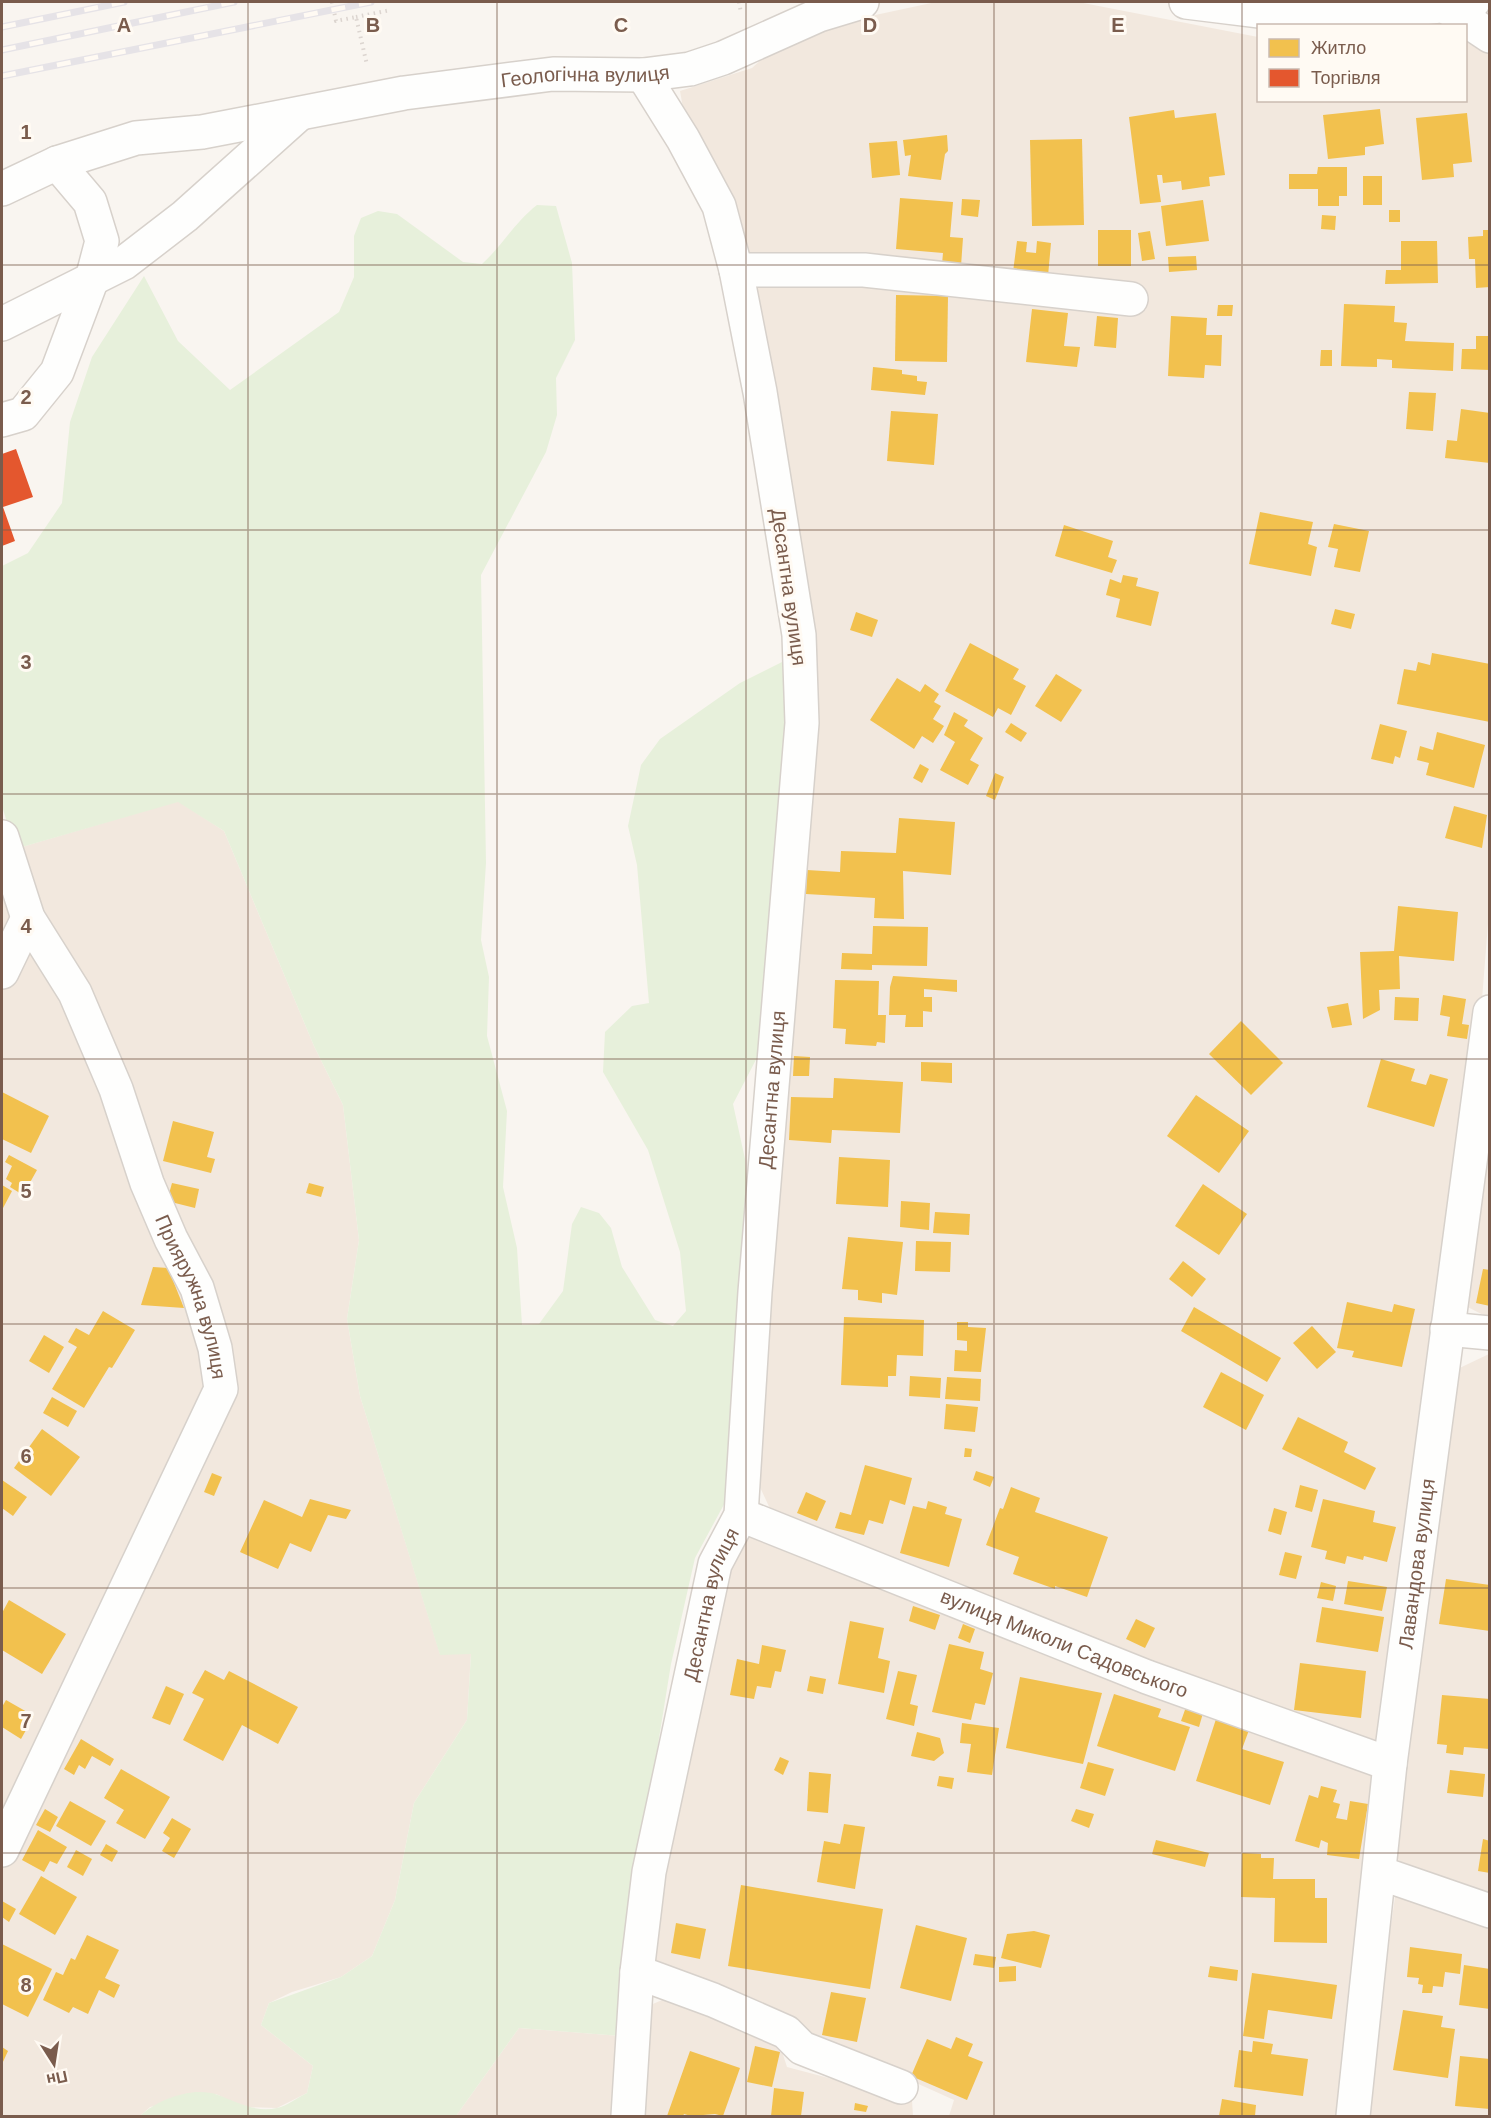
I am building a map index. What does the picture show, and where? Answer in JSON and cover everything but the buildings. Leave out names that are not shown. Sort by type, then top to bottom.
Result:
[{"type":"street","name":"Геологічна вулиця","points":[[2,189],[57,163],[136,138],[202,132],[404,93],[553,74],[643,75],[690,69],[723,58],[819,15],[862,2]]},
{"type":"street","points":[[1186,2],[1276,13],[1406,10],[1459,4],[1490,36]]},
{"type":"street","name":"Десантна вулиця","points":[[628,2116],[637,1972],[649,1872],[700,1620],[715,1564],[741,1515],[755,1292],[802,723],[799,635],[760,392],[736,270],[719,206],[683,139],[643,75]]},
{"type":"street","points":[[2,324],[124,263],[185,216],[300,113]]},
{"type":"street","points":[[2,420],[23,414],[57,372],[92,279],[102,241],[90,202],[57,163]]},
{"type":"street","points":[[736,270],[864,270],[1131,299]]},
{"type":"street","name":"Прияружна вулиця","points":[[2,837],[28,918],[75,993],[116,1089],[147,1183],[171,1239],[197,1288],[215,1348],[221,1389],[2,1850]]},
{"type":"street","points":[[2,972],[28,918]]},
{"type":"street","name":"Лавандова вулиця","points":[[1353,2116],[1390,1764],[1490,1012]]},
{"type":"street","points":[[1447,1329],[1490,1333]]},
{"type":"street","name":"вулиця Миколи Садовського","points":[[741,1515],[1147,1677],[1390,1764]]},
{"type":"street","points":[[1380,1873],[1490,1911]]},
{"type":"street","points":[[637,1972],[713,2000],[786,2032],[802,2048],[902,2087]]},
{"type":"path","points":[[332,2],[336,21],[391,10]]},
{"type":"path","points":[[356,17],[367,65],[377,64]]},
{"type":"shaded area","points":[[936,2],[1078,2],[1257,37],[1257,102],[1467,102],[1467,38],[1489,52],[1489,911],[1481,1012],[1384,1740],[1362,1746],[772,1513],[758,1483],[811,723],[748,278],[1057,297],[1146,310],[1148,295],[741,255],[684,114],[680,91],[752,68],[775,47],[824,26]]},
{"type":"shaded area","points":[[178,801],[224,831],[314,1046],[343,1105],[359,1240],[347,1319],[360,1396],[440,1654],[471,1653],[467,1720],[414,1803],[395,1900],[372,1956],[341,1977],[292,1992],[269,2003],[261,2025],[313,2066],[307,2093],[277,2108],[242,2107],[216,2094],[150,2107],[140,2116],[2,2116],[2,1863],[227,1401],[78,980],[15,849]]},
{"type":"shaded area","points":[[2,869],[14,912],[2,940]]},
{"type":"shaded area","points":[[29,933],[65,996],[200,1327],[209,1399],[2,1829],[2,991]]},
{"type":"shaded area","points":[[1489,1091],[1489,1318],[1460,1303]]},
{"type":"shaded area","points":[[1489,1354],[1489,1903],[1417,1879],[1393,1854],[1447,1374]]},
{"type":"shaded area","points":[[749,1531],[1361,1765],[1380,1783],[1342,2116],[949,2116],[954,2100],[721,1995],[644,1954],[730,1547]]},
{"type":"shaded area","points":[[1413,1893],[1489,1919],[1489,2116],[1364,2116],[1395,1897]]},
{"type":"shaded area","points":[[674,1995],[777,2036],[787,2067],[912,2100],[913,2116],[636,2116],[641,2009]]},
{"type":"shaded area","points":[[519,2028],[621,2036],[617,2116],[456,2116]]},
{"type":"green space","points":[[537,205],[556,206],[572,263],[575,340],[556,378],[557,415],[546,452],[481,575],[486,863],[481,940],[489,977],[487,1036],[507,1111],[503,1187],[517,1248],[522,1325],[539,1324],[563,1291],[572,1224],[581,1207],[599,1213],[611,1228],[622,1267],[655,1320],[673,1326],[686,1311],[680,1252],[648,1150],[603,1072],[605,1032],[632,1006],[649,1003],[637,865],[628,826],[641,765],[660,739],[740,683],[790,658],[794,720],[762,1048],[733,1104],[745,1159],[750,1245],[728,1497],[695,1558],[671,1664],[635,1886],[621,2036],[519,2028],[456,2116],[140,2116],[156,2104],[188,2093],[208,2093],[247,2106],[269,2109],[285,2105],[307,2093],[313,2066],[261,2025],[269,2003],[341,1977],[372,1956],[395,1900],[414,1803],[467,1720],[471,1654],[440,1655],[360,1396],[347,1319],[359,1240],[343,1105],[314,1046],[224,831],[178,802],[15,849],[2,806],[2,566],[28,553],[62,503],[70,422],[92,357],[144,276],[178,341],[230,390],[339,312],[354,277],[354,236],[361,218],[378,211],[397,214],[463,262],[482,264]]},
{"type":"railway","points":[[2,27],[124,2]]},
{"type":"railway","points":[[2,50],[234,2]]},
{"type":"railway","points":[[2,76],[371,2]]}]
